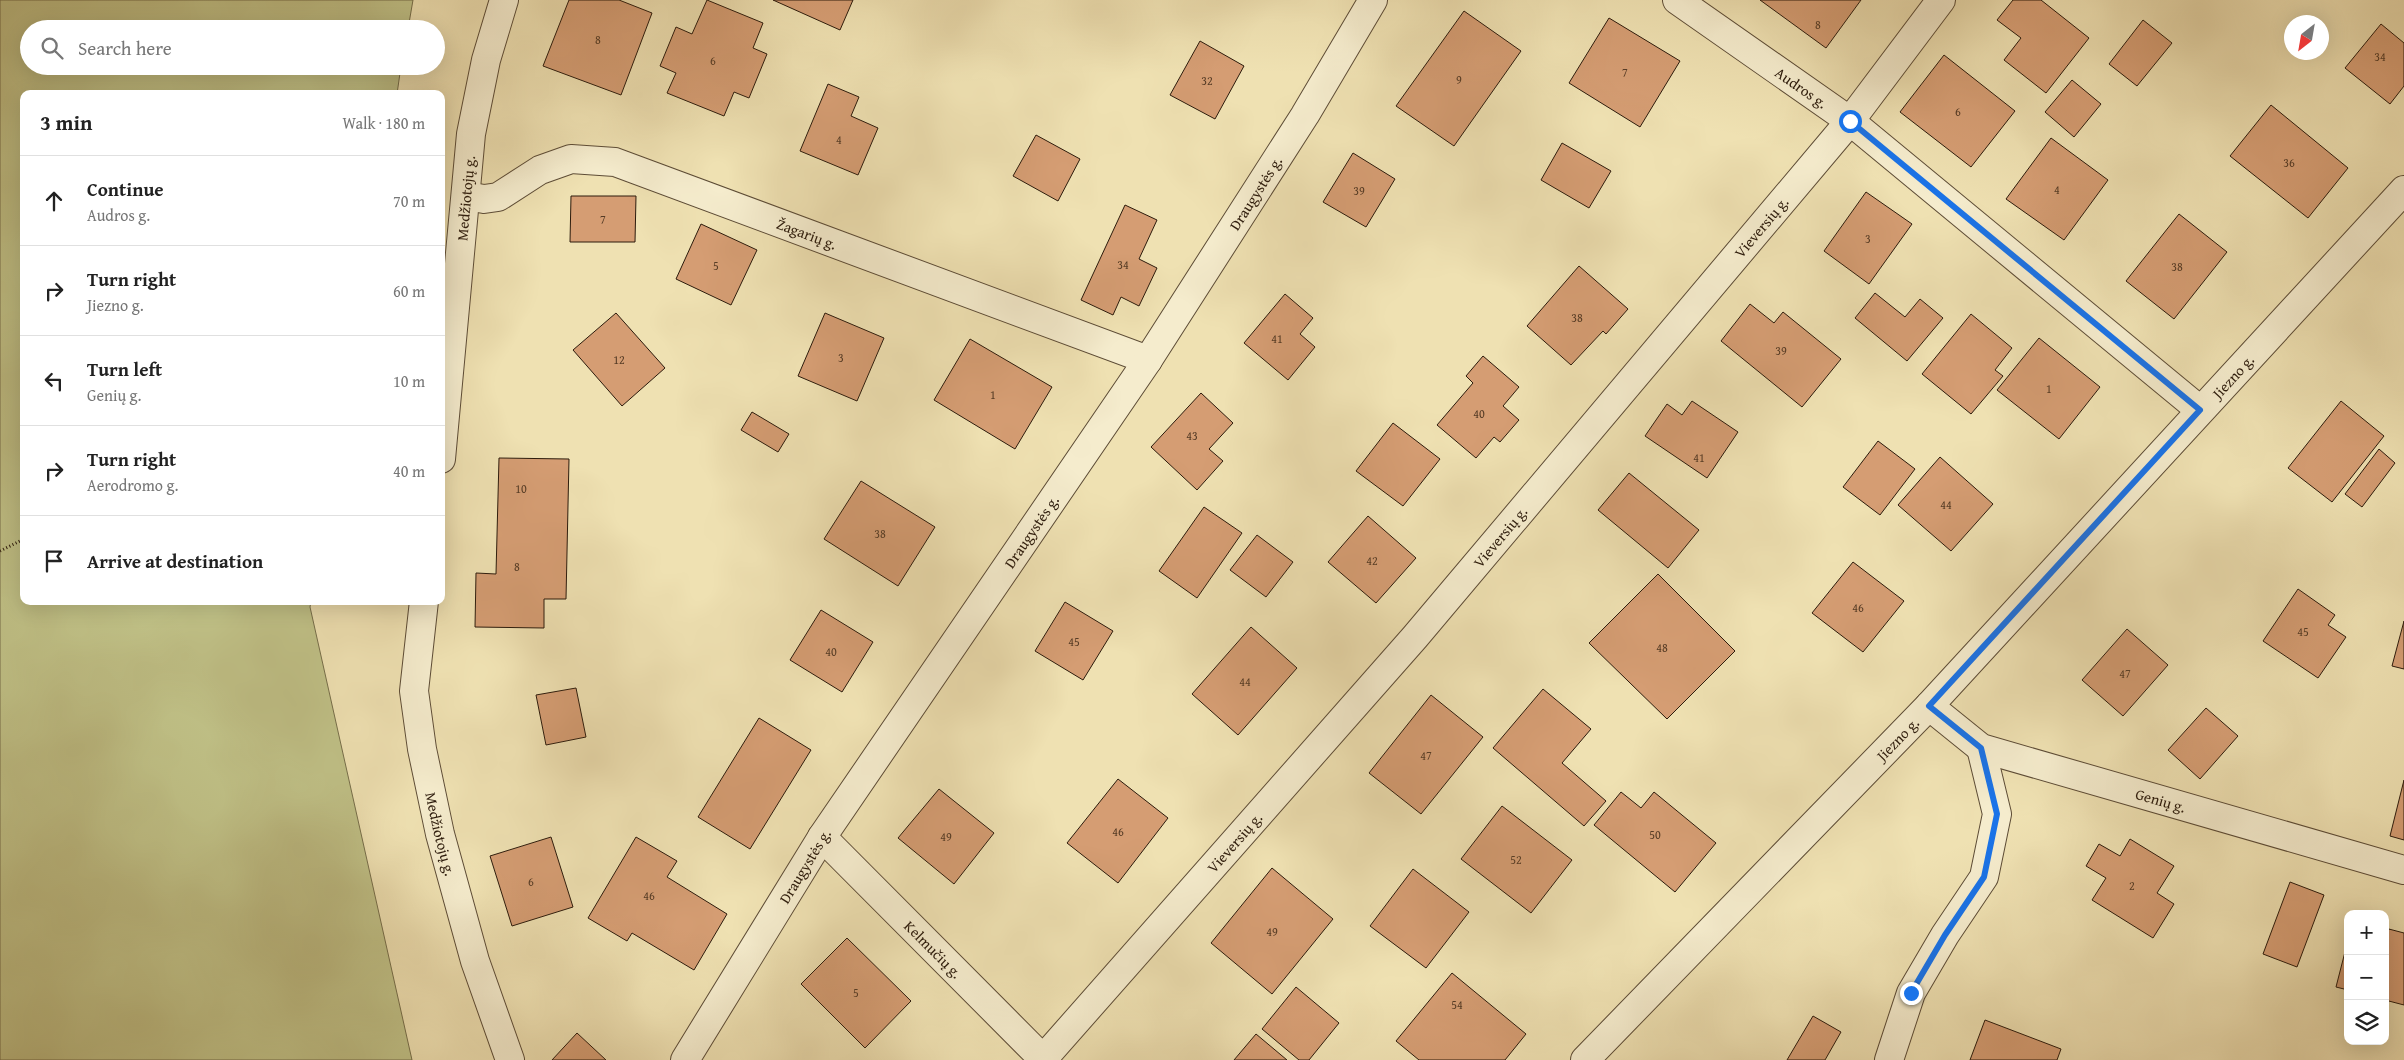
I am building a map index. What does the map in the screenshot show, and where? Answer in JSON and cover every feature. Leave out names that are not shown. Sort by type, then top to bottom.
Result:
[{"type":"street","name":"Medžiotojų g.","points":[[445,417],[471,134],[486,60],[504,0]]},
{"type":"street","name":"Draugystės g.","points":[[685,1060],[822,838],[1148,360],[1305,115],[1374,0]]},
{"type":"street","name":"Audros g.","points":[[1677,0],[1850,121],[2200,410]]},
{"type":"street","name":"Vieversių g.","points":[[1043,1060],[1415,637],[1850,121],[1941,0]]},
{"type":"street","name":"Žagarių g.","points":[[466,196],[484,199],[498,197],[540,170],[571,159],[615,162],[1148,360]]},
{"type":"street","name":"Jiezno g.","points":[[1585,1060],[1929,706],[2404,190]]},
{"type":"street","name":"Medžiotojų g.","points":[[424,605],[414,691],[422,750],[440,834],[475,961],[510,1060]]},
{"type":"street","name":"Genių g.","points":[[1929,706],[1981,748],[2404,870]]},
{"type":"street","points":[[1889,1060],[1911,993],[1945,935],[1984,877],[1997,814],[1981,748]]},
{"type":"street","name":"Kelmučių g.","points":[[822,838],[1043,1060]]},
{"type":"path","points":[[0,551],[20,541]]},
{"type":"green space","points":[[0,0],[413,0],[410,20],[20,20],[20,75],[400,75],[398,90],[20,90],[20,605],[310,605],[412,1060],[0,1060]]},
{"type":"building","points":[[569,0],[619,0],[652,13],[621,95],[543,66]]},
{"type":"building","points":[[707,0],[763,23],[753,48],[767,54],[749,98],[734,92],[724,116],[667,93],[676,73],[660,66],[676,27],[692,34]]},
{"type":"building","points":[[773,0],[853,0],[840,30]]},
{"type":"building","points":[[1760,0],[1861,0],[1826,48]]},
{"type":"building","points":[[2013,0],[2041,0],[2089,38],[2046,93],[2004,60],[2021,38],[1997,20]]},
{"type":"building","points":[[1464,11],[1521,51],[1454,146],[1396,106]]},
{"type":"building","points":[[1609,18],[1680,61],[1640,127],[1569,83]]},
{"type":"building","points":[[2143,20],[2172,43],[2137,86],[2109,64]]},
{"type":"building","points":[[2381,24],[2404,43],[2404,86],[2390,104],[2345,68]]},
{"type":"building","points":[[1200,41],[1244,66],[1215,119],[1170,95]]},
{"type":"building","points":[[1944,55],[2015,111],[1971,167],[1900,112]]},
{"type":"building","points":[[2072,80],[2101,104],[2074,137],[2045,112]]},
{"type":"building","points":[[828,84],[859,97],[851,116],[878,128],[858,175],[800,151]]},
{"type":"building","points":[[2271,105],[2348,168],[2308,218],[2230,156]]},
{"type":"building","points":[[1036,135],[1080,159],[1058,201],[1013,176]]},
{"type":"building","points":[[2051,138],[2108,180],[2064,240],[2006,199]]},
{"type":"building","points":[[1562,143],[1611,171],[1589,208],[1541,180]]},
{"type":"building","points":[[1353,153],[1395,179],[1366,227],[1323,202]]},
{"type":"building","points":[[1866,192],[1912,224],[1869,284],[1824,251]]},
{"type":"building","points":[[571,196],[636,196],[635,242],[570,242]]},
{"type":"building","points":[[1125,205],[1157,220],[1139,259],[1157,268],[1139,306],[1121,297],[1113,315],[1081,300]]},
{"type":"building","points":[[2179,214],[2227,252],[2174,319],[2126,281]]},
{"type":"building","points":[[701,224],[757,250],[731,305],[676,279]]},
{"type":"building","points":[[1579,266],[1628,309],[1606,334],[1603,331],[1571,365],[1527,326]]},
{"type":"building","points":[[1875,293],[1905,317],[1920,299],[1943,318],[1907,361],[1855,318]]},
{"type":"building","points":[[1285,294],[1313,318],[1300,334],[1315,347],[1288,380],[1244,343]]},
{"type":"building","points":[[1750,304],[1774,323],[1783,312],[1841,359],[1802,407],[1721,341]]},
{"type":"building","points":[[616,313],[665,368],[622,406],[573,350]]},
{"type":"building","points":[[825,313],[884,338],[857,401],[798,376]]},
{"type":"building","points":[[1971,314],[2012,348],[1995,370],[2003,376],[1971,414],[1922,374]]},
{"type":"building","points":[[2039,338],[2100,387],[2059,439],[1997,390]]},
{"type":"building","points":[[970,339],[1052,387],[1015,449],[934,400]]},
{"type":"building","points":[[1483,356],[1519,387],[1503,406],[1519,420],[1500,442],[1494,437],[1476,458],[1437,425],[1473,383],[1466,376]]},
{"type":"building","points":[[1201,393],[1233,423],[1209,449],[1223,461],[1197,490],[1151,447]]},
{"type":"building","points":[[1692,401],[1738,432],[1707,478],[1645,436],[1667,404],[1682,415]]},
{"type":"building","points":[[2341,401],[2384,436],[2332,502],[2288,468]]},
{"type":"building","points":[[752,412],[789,434],[778,452],[741,430]]},
{"type":"building","points":[[1393,423],[1440,459],[1403,506],[1356,471]]},
{"type":"building","points":[[1878,441],[1915,469],[1880,515],[1843,487]]},
{"type":"building","points":[[2379,449],[2395,463],[2362,507],[2345,494]]},
{"type":"building","points":[[1940,457],[1993,504],[1951,551],[1898,505]]},
{"type":"building","points":[[499,458],[569,459],[566,599],[544,599],[544,628],[475,627],[476,573],[496,574]]},
{"type":"building","points":[[1629,473],[1699,530],[1668,568],[1598,510]]},
{"type":"building","points":[[861,481],[935,527],[898,586],[824,539]]},
{"type":"building","points":[[1204,507],[1242,533],[1197,598],[1159,571]]},
{"type":"building","points":[[1368,516],[1416,558],[1376,603],[1328,562]]},
{"type":"building","points":[[1257,535],[1293,562],[1266,597],[1230,570]]},
{"type":"building","points":[[1853,562],[1904,601],[1863,652],[1812,613]]},
{"type":"building","points":[[1658,574],[1735,651],[1667,719],[1589,643]]},
{"type":"building","points":[[2298,589],[2335,615],[2328,625],[2346,637],[2318,678],[2263,641]]},
{"type":"building","points":[[1065,602],[1113,631],[1083,680],[1035,651]]},
{"type":"building","points":[[821,610],[873,642],[842,692],[790,660]]},
{"type":"building","points":[[2404,621],[2404,669],[2392,666]]},
{"type":"building","points":[[1251,627],[1297,668],[1238,735],[1192,694]]},
{"type":"building","points":[[2127,629],[2168,665],[2123,716],[2082,680]]},
{"type":"building","points":[[576,688],[586,737],[546,745],[536,695]]},
{"type":"building","points":[[1543,689],[1591,729],[1562,763],[1606,801],[1584,826],[1493,748]]},
{"type":"building","points":[[1431,695],[1483,737],[1421,814],[1369,773]]},
{"type":"building","points":[[2206,708],[2238,736],[2200,779],[2168,750]]},
{"type":"building","points":[[759,718],[811,750],[750,849],[698,817]]},
{"type":"building","points":[[1118,779],[1168,818],[1118,883],[1067,843]]},
{"type":"building","points":[[2404,780],[2404,840],[2390,836]]},
{"type":"building","points":[[939,789],[994,833],[954,884],[898,838]]},
{"type":"building","points":[[1621,792],[1641,808],[1654,792],[1716,843],[1675,892],[1594,825]]},
{"type":"building","points":[[1502,806],[1572,860],[1531,913],[1461,859]]},
{"type":"building","points":[[551,837],[573,907],[512,926],[490,856]]},
{"type":"building","points":[[636,837],[677,861],[667,877],[727,914],[694,970],[632,933],[627,941],[588,918]]},
{"type":"building","points":[[2130,839],[2174,866],[2157,893],[2174,904],[2153,938],[2092,900],[2106,878],[2086,866],[2099,844],[2120,856]]},
{"type":"building","points":[[1272,868],[1333,919],[1272,994],[1211,943]]},
{"type":"building","points":[[1413,869],[1469,912],[1426,968],[1370,926]]},
{"type":"building","points":[[2290,882],[2324,895],[2297,967],[2263,954]]},
{"type":"building","points":[[2389,929],[2404,933],[2404,1005],[2389,1001]]},
{"type":"building","points":[[847,938],[911,1001],[865,1048],[801,984]]},
{"type":"building","points":[[2344,956],[2344,989],[2336,987]]},
{"type":"building","points":[[1452,973],[1526,1034],[1505,1060],[1419,1060],[1396,1041]]},
{"type":"building","points":[[1296,987],[1339,1023],[1309,1060],[1299,1060],[1262,1029]]},
{"type":"building","points":[[1813,1016],[1841,1032],[1825,1060],[1787,1060]]},
{"type":"building","points":[[1985,1020],[2061,1049],[2057,1060],[1970,1060]]},
{"type":"building","points":[[577,1033],[606,1060],[552,1060]]},
{"type":"building","points":[[1256,1034],[1287,1060],[1234,1060]]},
{"type":"route","points":[[1850,121],[2200,410],[1929,706],[1981,748],[1997,814],[1984,877],[1945,935],[1911,993]]}]
